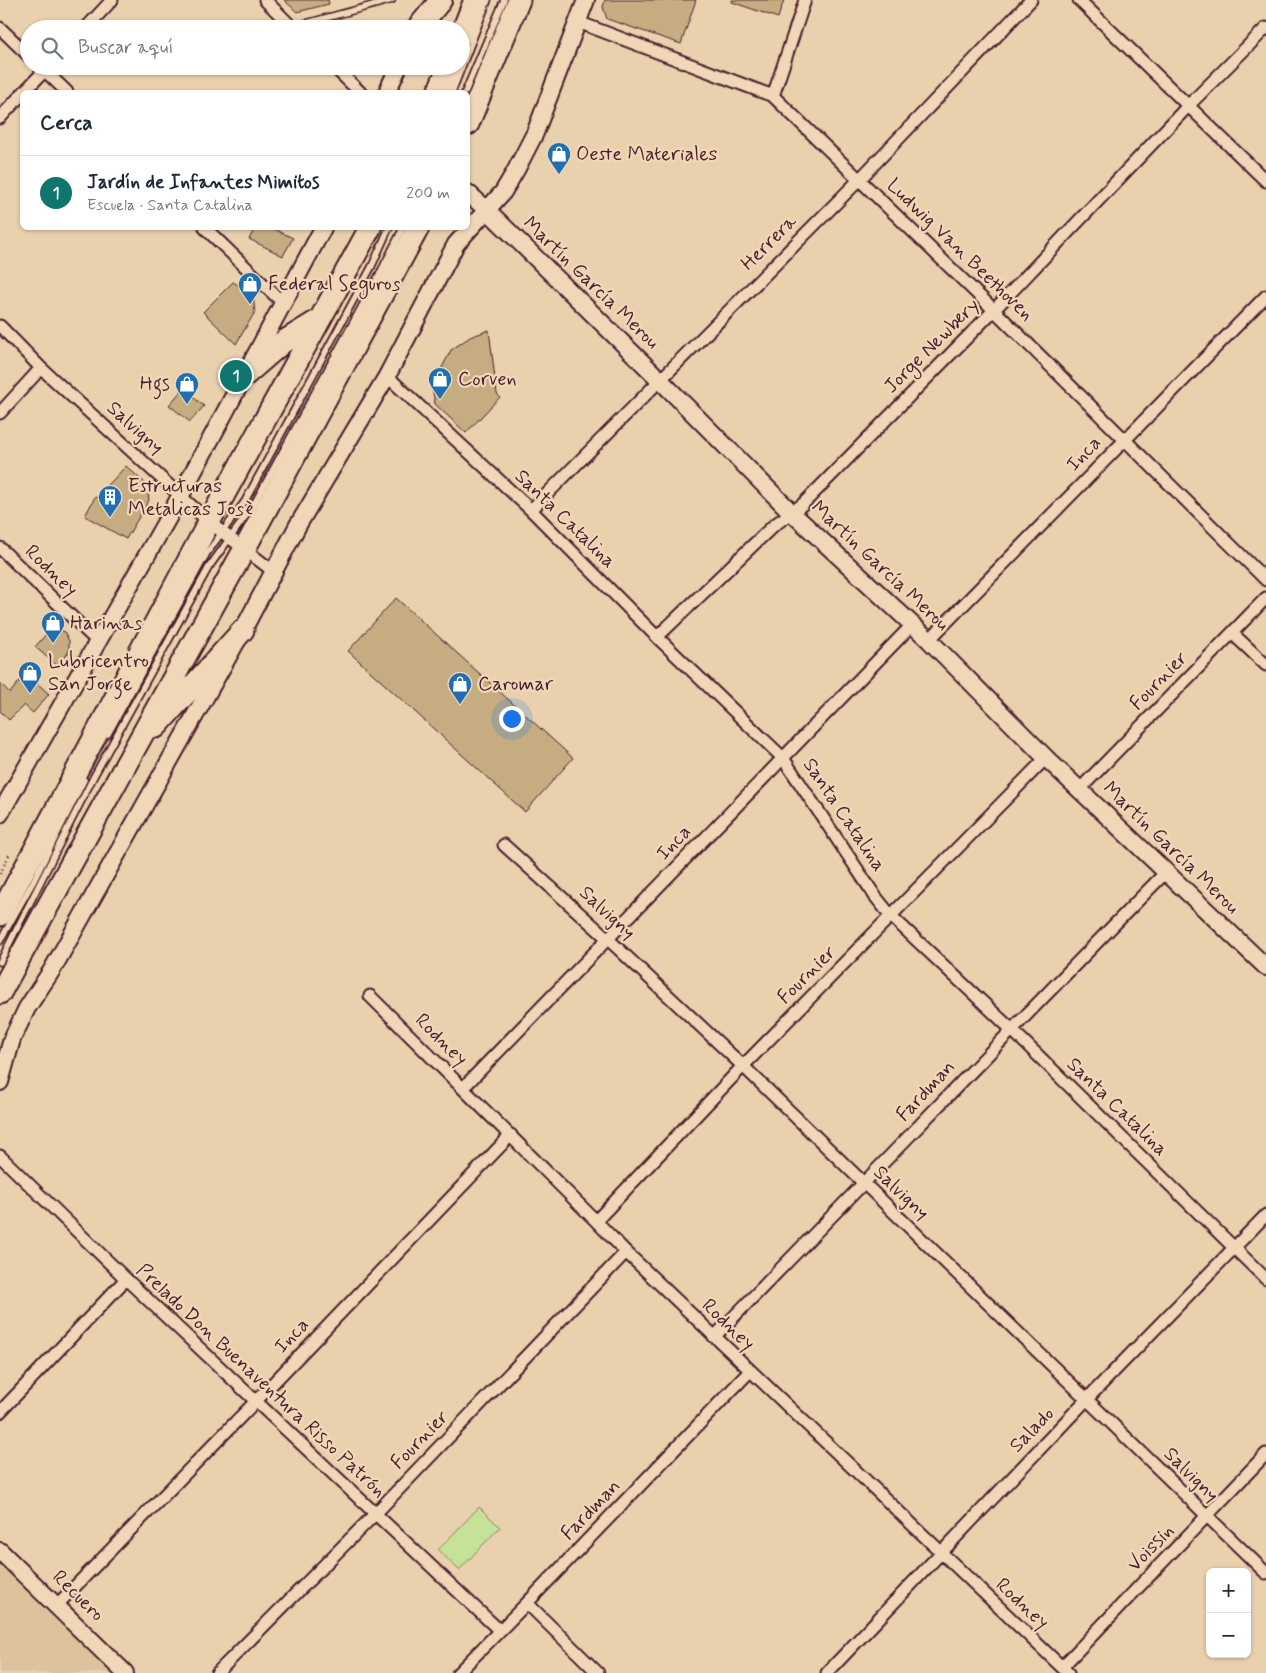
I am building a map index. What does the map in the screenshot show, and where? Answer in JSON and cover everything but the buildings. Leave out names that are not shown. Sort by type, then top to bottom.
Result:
[{"type":"highway","points":[[424,20],[441,0]]},
{"type":"highway","points":[[470,22],[475,0]]},
{"type":"highway","points":[[470,119],[519,0]]},
{"type":"highway","points":[[439,90],[445,75]]},
{"type":"highway","points":[[0,993],[130,755],[227,536],[319,320],[369,230]]},
{"type":"highway","points":[[0,915],[227,536],[417,230]]},
{"type":"highway","points":[[244,376],[283,342],[319,320]]},
{"type":"highway","points":[[130,755],[243,630]]},
{"type":"street","points":[[93,20],[112,0]]},
{"type":"street","points":[[265,0],[285,20]]},
{"type":"street","points":[[419,20],[426,0]]},
{"type":"street","points":[[470,229],[504,192],[516,170],[534,134],[586,0]]},
{"type":"street","points":[[773,96],[805,0]]},
{"type":"street","name":"Herrera","points":[[530,510],[860,179],[1031,0]]},
{"type":"street","points":[[1078,0],[1266,181]]},
{"type":"street","name":"Ludwig Van Beethoven","points":[[578,22],[773,96],[994,310],[1266,580]]},
{"type":"street","points":[[0,28],[20,47]]},
{"type":"street","name":"Jorge Newbery","points":[[657,637],[773,526],[803,504],[994,310],[1188,106],[1266,28]]},
{"type":"street","points":[[26,90],[38,75]]},
{"type":"street","points":[[51,75],[65,90]]},
{"type":"street","points":[[342,75],[358,90]]},
{"type":"street","points":[[388,90],[395,75]]},
{"type":"street","points":[[0,118],[20,96]]},
{"type":"street","name":"Martín García Merou","points":[[470,195],[660,380],[791,512],[929,640],[1046,758],[1265,965]]},
{"type":"street","points":[[207,230],[283,303]]},
{"type":"street","points":[[2,806],[181,496],[322,230]]},
{"type":"street","points":[[0,1082],[12,1038],[27,1008],[52,970],[243,630],[298,525],[387,376],[456,244],[469,230]]},
{"type":"street","name":"Inca","points":[[929,640],[1266,296]]},
{"type":"street","name":"Salvigny","points":[[0,326],[41,368],[181,496],[227,536],[273,571]]},
{"type":"street","points":[[0,413],[41,368]]},
{"type":"street","name":"Santa Catalina","points":[[387,376],[530,510],[657,637],[783,758],[891,916],[1011,1029],[1266,1279]]},
{"type":"street","name":"Rodney","points":[[0,548],[97,641]]},
{"type":"street","name":"Fournier","points":[[1080,790],[1266,598]]},
{"type":"street","name":"Inca","points":[[463,1088],[912,625]]},
{"type":"street","points":[[1232,633],[1266,665]]},
{"type":"street","name":"Fournier","points":[[596,1221],[743,1066],[1046,758]]},
{"type":"street","name":"Salvigny","points":[[504,844],[608,938],[743,1066],[1266,1573]]},
{"type":"street","name":"Fardman","points":[[714,1337],[865,1184],[1011,1029],[1166,872]]},
{"type":"street","name":"Rodney","points":[[370,996],[626,1252],[1065,1670]]},
{"type":"street","name":"Inca","points":[[57,1605],[511,1135]]},
{"type":"street","name":"Prelado Don Buenaventura Risso Patrón","points":[[0,1156],[374,1515],[499,1630]]},
{"type":"street","name":"Salado","points":[[827,1673],[1266,1215]]},
{"type":"street","name":"Fournier","points":[[217,1673],[374,1515],[626,1252]]},
{"type":"street","points":[[0,1412],[126,1279]]},
{"type":"street","name":"Fardman","points":[[458,1673],[527,1604],[750,1371]]},
{"type":"street","name":"Voissin","points":[[1065,1670],[1266,1454]]},
{"type":"street","name":"Recuero","points":[[0,1550],[125,1673]]},
{"type":"street","points":[[527,1604],[598,1673]]},
{"type":"lane","points":[[321,20],[392,0]]},
{"type":"lane","points":[[470,33],[488,0]]},
{"type":"lane","points":[[466,90],[504,0]]},
{"type":"lane","points":[[445,90],[453,75]]},
{"type":"lane","points":[[453,90],[457,75]]},
{"type":"lane","points":[[0,962],[94,776],[227,536],[372,266],[389,230]]},
{"type":"lane","points":[[104,742],[207,554],[227,536],[253,506],[402,230]]},
{"type":"lane","points":[[0,941],[33,882],[86,776]]},
{"type":"lane","points":[[0,923],[62,823]]},
{"type":"path","points":[[0,874],[10,853]]},
{"type":"shaded area","points":[[0,1555],[123,1673],[0,1673]]},
{"type":"green space","points":[[479,1507],[500,1527],[459,1570],[438,1550]]},
{"type":"place","name":"Oeste Materiales","points":[[559,175]]},
{"type":"place","name":"Federal Seguros","points":[[250,305]]},
{"type":"place","name":"Jardín de Infantes Mimitos","points":[[236,376]]},
{"type":"place","name":"Corven","points":[[440,400]]},
{"type":"place","name":"Hgs","points":[[187,405]]},
{"type":"place","name":"Estructuras Metalicas Josè","points":[[110,518]]},
{"type":"place","name":"Harinas","points":[[53,644]]},
{"type":"place","name":"Lubricentro San Jorge","points":[[30,694]]},
{"type":"place","name":"Caromar","points":[[460,705]]}]
